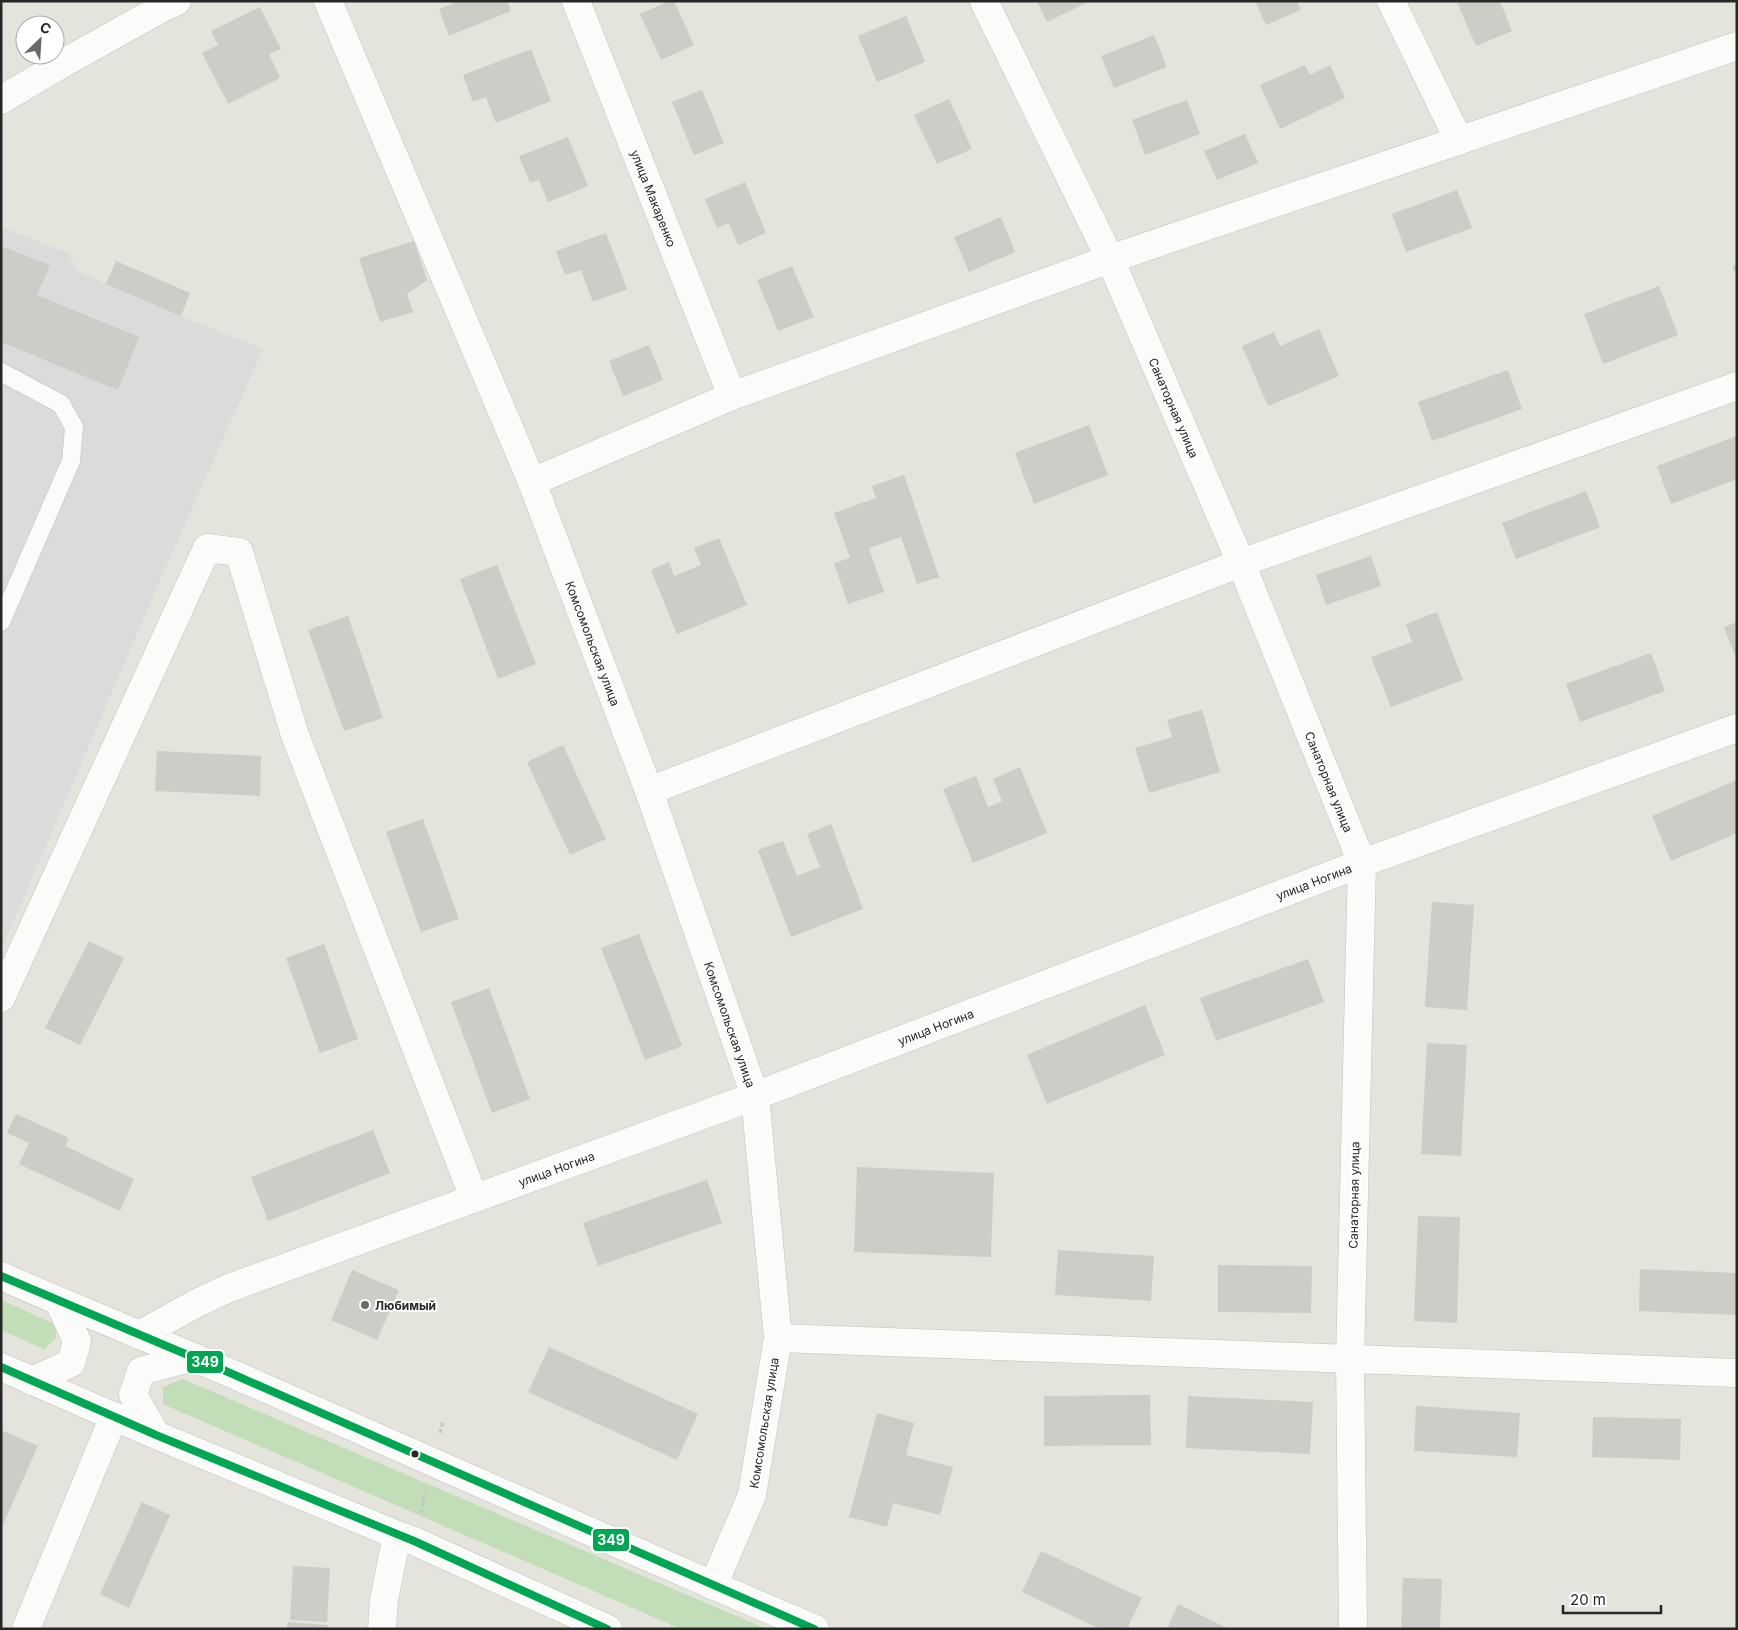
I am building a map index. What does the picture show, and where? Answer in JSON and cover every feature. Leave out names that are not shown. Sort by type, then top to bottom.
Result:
[{"type":"street","points":[[1,100],[76,56],[177,1]]},
{"type":"street","name":"Комсомольская улица","points":[[328,1],[532,482],[649,791],[755,1096],[778,1338],[752,1495],[713,1586]]},
{"type":"street","name":"улица Макаренко","points":[[576,1],[732,396]]},
{"type":"street","name":"Санаторная улица","points":[[984,1],[1110,259],[1241,564],[1362,863],[1350,1360],[1353,1629]]},
{"type":"street","points":[[1391,1],[1459,141]]},
{"type":"street","points":[[532,482],[732,396],[1110,259],[1737,46]]},
{"type":"street","points":[[649,791],[1241,564],[1737,386]]},
{"type":"street","points":[[1,998],[207,548],[239,552],[295,736],[474,1198]]},
{"type":"street","name":"улица Ногина","points":[[139,1335],[197,1303],[229,1288],[755,1096],[1362,863],[1737,728]]},
{"type":"street","points":[[1,1276],[59,1302],[194,1357],[713,1586],[815,1629]]},
{"type":"street","points":[[32,1381],[71,1363],[78,1341],[59,1302]]},
{"type":"street","points":[[778,1338],[1737,1373]]},
{"type":"street","points":[[156,1435],[133,1395],[141,1371],[194,1357]]},
{"type":"street","points":[[1,1367],[156,1435],[414,1541],[608,1629]]},
{"type":"street","points":[[26,1629],[114,1416]]},
{"type":"street","points":[[382,1629],[384,1600],[397,1535]]},
{"type":"lane","points":[[1,372],[61,404],[74,427],[71,461],[1,622]]},
{"type":"shaded area","points":[[1,227],[68,253],[77,271],[106,284],[116,261],[190,293],[181,316],[263,349],[160,580],[1,950]]},
{"type":"green space","points":[[1,1300],[55,1324],[56,1338],[44,1349],[1,1330]]},
{"type":"green space","points":[[183,1379],[767,1629],[681,1629],[163,1404],[163,1387]]},
{"type":"building","points":[[459,1],[507,1],[511,11],[449,36],[439,9]]},
{"type":"building","points":[[669,1],[674,1],[694,45],[661,60],[640,14]]},
{"type":"building","points":[[1037,1],[1085,1],[1086,3],[1047,22]]},
{"type":"building","points":[[1255,1],[1297,1],[1301,10],[1266,25]]},
{"type":"building","points":[[1500,1],[1512,31],[1476,46],[1457,2]]},
{"type":"building","points":[[260,7],[281,49],[269,54],[280,78],[228,104],[202,53],[218,45],[211,31]]},
{"type":"building","points":[[906,16],[925,62],[877,82],[858,36]]},
{"type":"building","points":[[1154,35],[1167,67],[1114,88],[1101,56]]},
{"type":"building","points":[[531,49],[551,101],[496,123],[486,97],[473,102],[463,75]]},
{"type":"building","points":[[1305,65],[1310,75],[1330,65],[1345,98],[1280,129],[1260,85]]},
{"type":"building","points":[[702,90],[724,143],[694,155],[672,102]]},
{"type":"building","points":[[949,99],[972,149],[937,164],[914,115]]},
{"type":"building","points":[[1187,100],[1200,134],[1145,155],[1132,120]]},
{"type":"building","points":[[1245,134],[1258,163],[1217,180],[1204,151]]},
{"type":"building","points":[[568,137],[588,186],[548,202],[539,180],[530,183],[519,156]]},
{"type":"building","points":[[745,182],[766,233],[738,245],[729,223],[717,228],[705,199]]},
{"type":"building","points":[[1457,190],[1472,228],[1406,252],[1392,214]]},
{"type":"building","points":[[1001,217],[1015,252],[969,272],[954,237]]},
{"type":"building","points":[[606,233],[627,289],[593,302],[581,270],[565,275],[556,251]]},
{"type":"building","points":[[414,241],[427,280],[407,294],[413,312],[380,322],[359,258]]},
{"type":"building","points":[[1,246],[50,265],[37,295],[139,337],[118,390],[1,342]]},
{"type":"building","points":[[116,261],[190,293],[181,316],[106,284]]},
{"type":"building","points":[[1737,264],[1737,276],[1732,266]]},
{"type":"building","points":[[792,266],[814,317],[778,331],[757,280]]},
{"type":"building","points":[[1659,286],[1678,335],[1603,364],[1584,314]]},
{"type":"building","points":[[1319,329],[1339,376],[1268,406],[1242,346],[1274,332],[1280,346]]},
{"type":"building","points":[[649,345],[663,380],[623,396],[609,361]]},
{"type":"building","points":[[1508,370],[1522,409],[1432,441],[1418,402]]},
{"type":"building","points":[[1089,425],[1108,475],[1034,504],[1015,453]]},
{"type":"building","points":[[1737,436],[1737,479],[1671,504],[1657,466]]},
{"type":"building","points":[[904,475],[939,577],[917,584],[901,537],[869,548],[884,592],[848,604],[834,563],[850,558],[834,513],[876,498],[872,486]]},
{"type":"building","points":[[1586,491],[1600,527],[1516,559],[1502,523]]},
{"type":"building","points":[[719,538],[747,605],[677,634],[651,570],[669,562],[674,576],[701,565],[694,548]]},
{"type":"building","points":[[1371,556],[1381,586],[1326,605],[1316,575]]},
{"type":"building","points":[[497,565],[536,664],[498,679],[460,579]]},
{"type":"building","points":[[1437,612],[1463,680],[1391,707],[1371,657],[1412,642],[1406,624]]},
{"type":"building","points":[[348,616],[383,718],[344,731],[308,630]]},
{"type":"building","points":[[1737,622],[1737,660],[1724,627]]},
{"type":"building","points":[[1651,653],[1665,691],[1580,722],[1566,684]]},
{"type":"building","points":[[1202,710],[1220,772],[1149,793],[1135,748],[1172,737],[1167,720]]},
{"type":"building","points":[[563,745],[606,839],[570,855],[527,762]]},
{"type":"building","points":[[157,751],[261,756],[260,796],[155,791]]},
{"type":"building","points":[[1020,767],[1047,833],[973,863],[943,789],[976,776],[988,807],[1002,801],[993,779]]},
{"type":"building","points":[[1737,780],[1737,833],[1671,861],[1652,816]]},
{"type":"building","points":[[423,819],[459,919],[421,932],[386,832]]},
{"type":"building","points":[[831,824],[863,909],[791,937],[758,850],[783,841],[797,876],[820,867],[807,834]]},
{"type":"building","points":[[1432,902],[1474,905],[1467,1010],[1425,1007]]},
{"type":"building","points":[[639,934],[682,1046],[645,1060],[601,948]]},
{"type":"building","points":[[89,941],[124,958],[80,1045],[45,1028]]},
{"type":"building","points":[[324,944],[358,1039],[320,1053],[286,958]]},
{"type":"building","points":[[1308,959],[1324,1002],[1216,1041],[1200,998]]},
{"type":"building","points":[[489,988],[530,1099],[492,1113],[451,1002]]},
{"type":"building","points":[[1145,1005],[1165,1055],[1047,1104],[1027,1055]]},
{"type":"building","points":[[1427,1043],[1467,1045],[1461,1156],[1421,1154]]},
{"type":"building","points":[[16,1114],[69,1138],[65,1146],[134,1179],[120,1211],[19,1164],[29,1143],[7,1133]]},
{"type":"building","points":[[373,1130],[390,1173],[268,1221],[251,1177]]},
{"type":"building","points":[[857,1167],[994,1173],[991,1257],[854,1252]]},
{"type":"building","points":[[707,1180],[722,1223],[598,1266],[583,1223]]},
{"type":"building","points":[[1418,1216],[1460,1217],[1457,1323],[1414,1321]]},
{"type":"building","points":[[1058,1250],[1154,1256],[1151,1301],[1055,1295]]},
{"type":"building","points":[[1218,1265],[1312,1266],[1311,1313],[1218,1312]]},
{"type":"building","points":[[1640,1269],[1737,1273],[1737,1315],[1639,1311]]},
{"type":"building","name":"Любимый","points":[[352,1270],[399,1290],[377,1340],[331,1320]]},
{"type":"building","points":[[549,1347],[698,1414],[677,1460],[528,1392]]},
{"type":"building","points":[[1150,1395],[1151,1445],[1044,1446],[1044,1396]]},
{"type":"building","points":[[1188,1396],[1313,1402],[1310,1454],[1186,1448]]},
{"type":"building","points":[[1416,1406],[1520,1413],[1517,1457],[1414,1451]]},
{"type":"building","points":[[877,1413],[914,1423],[906,1455],[953,1467],[940,1515],[893,1503],[887,1527],[849,1517]]},
{"type":"building","points":[[1593,1417],[1681,1419],[1680,1460],[1592,1457]]},
{"type":"building","points":[[1,1430],[38,1446],[1,1529]]},
{"type":"building","points":[[142,1502],[170,1515],[129,1608],[100,1594]]},
{"type":"building","points":[[1041,1551],[1142,1598],[1127,1629],[1100,1629],[1022,1592]]},
{"type":"building","points":[[293,1566],[330,1568],[327,1622],[290,1620]]},
{"type":"building","points":[[1403,1578],[1442,1579],[1440,1629],[1401,1629]]},
{"type":"building","points":[[1178,1604],[1229,1629],[1167,1629]]},
{"type":"building","points":[[288,1622],[328,1625],[327,1629],[287,1629]]},
{"type":"transit line","name":"349","points":[[1,1276],[228,1372],[814,1629]]},
{"type":"transit line","name":"349","points":[[1,1367],[156,1435],[414,1541],[607,1629]]},
{"type":"place","name":"Любимый","points":[[365,1305]]}]
